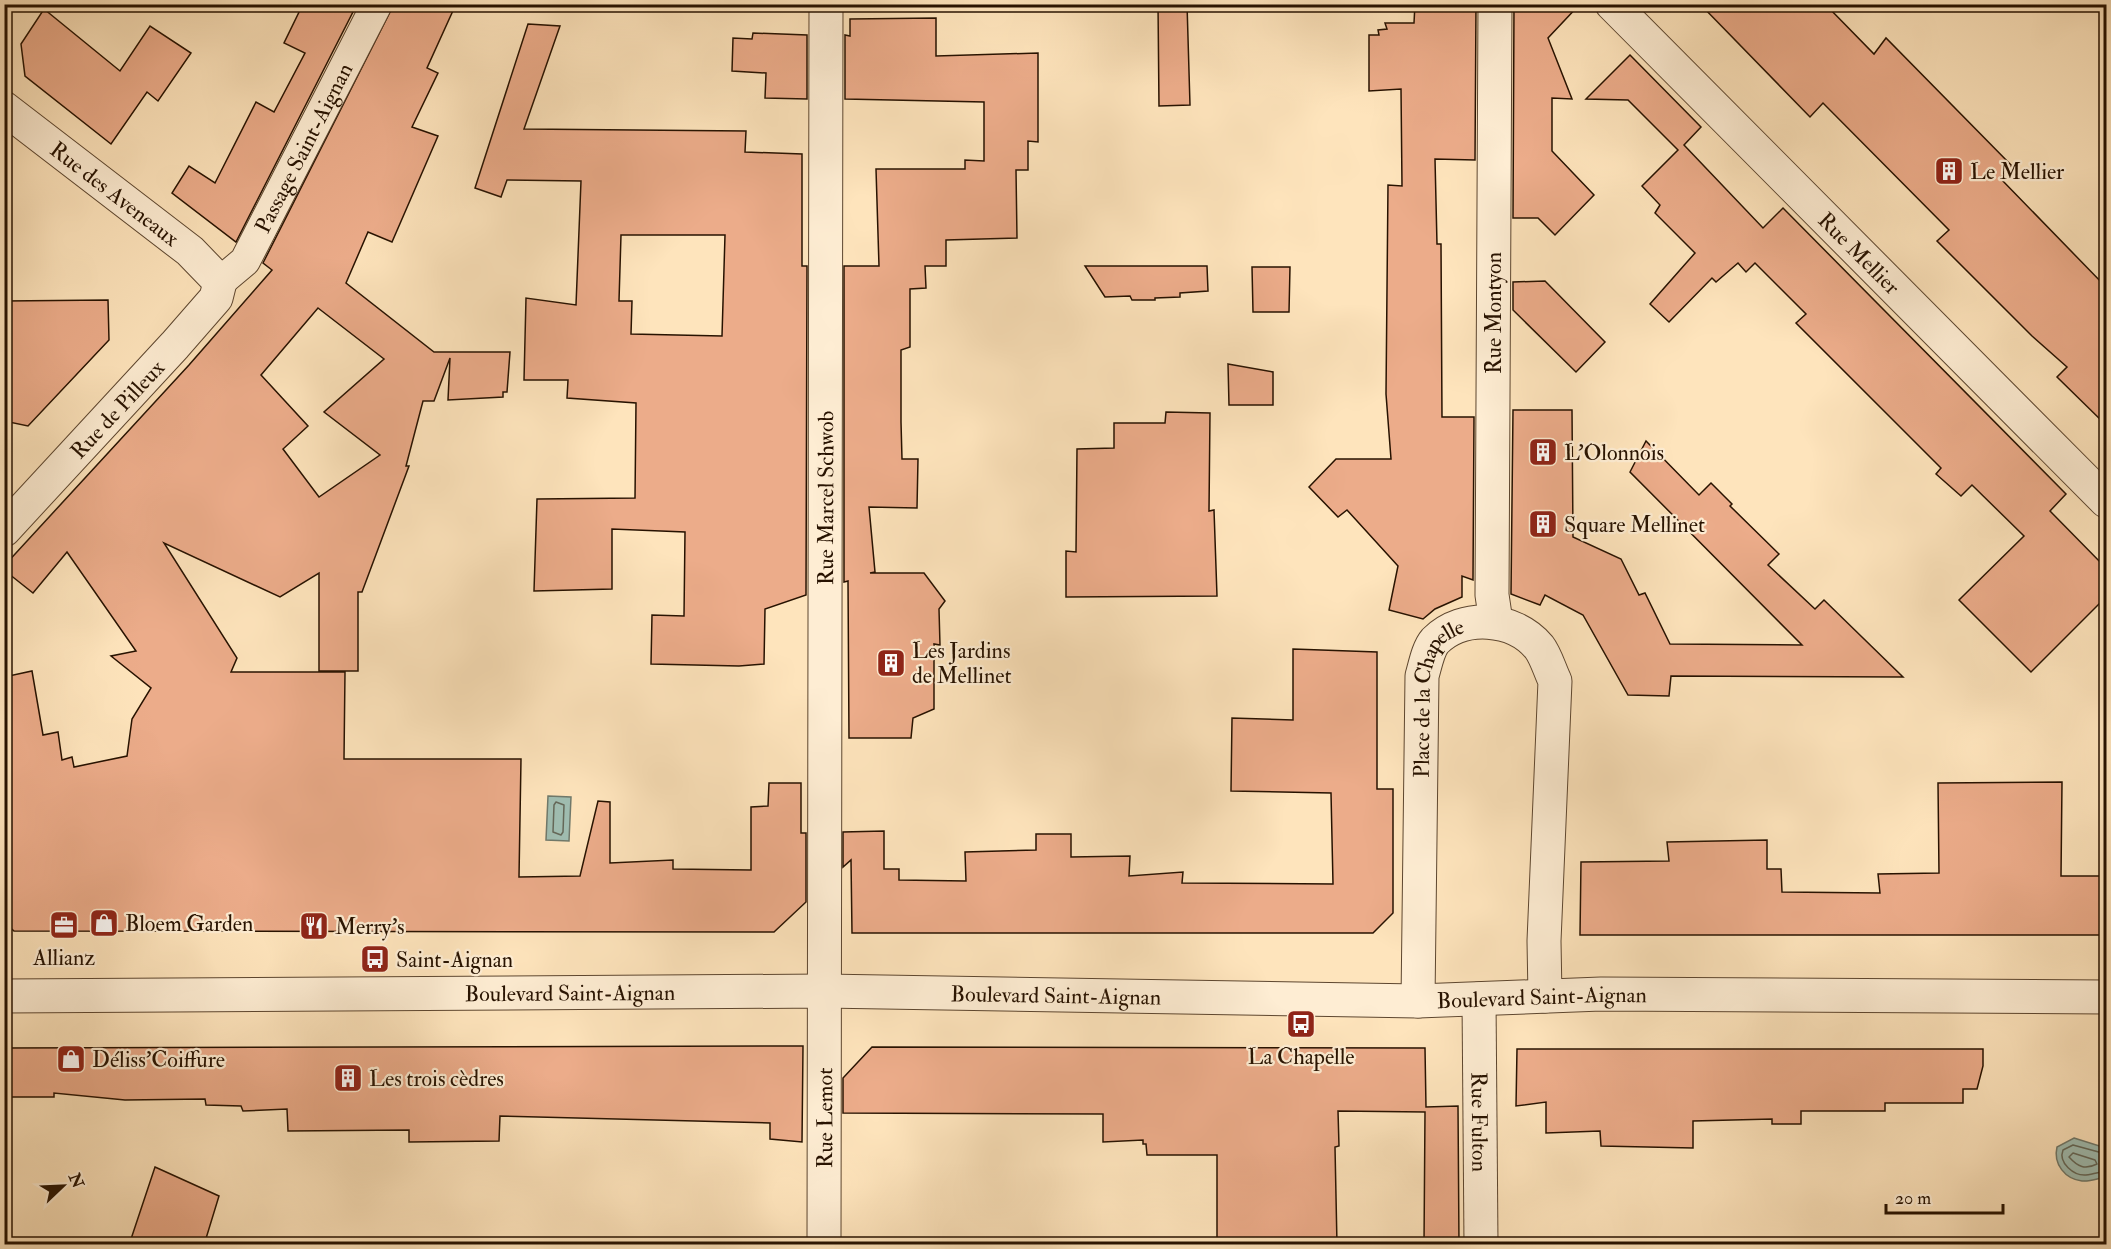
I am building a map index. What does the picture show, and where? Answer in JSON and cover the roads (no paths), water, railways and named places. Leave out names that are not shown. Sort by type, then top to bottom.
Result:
[{"type":"street","name":"Passage Saint-Aignan","points":[[220,282],[245,261],[377,4]]},
{"type":"street","name":"Rue Marcel Schwob","points":[[825,991],[826,4]]},
{"type":"street","name":"Rue Montyon","points":[[1495,4],[1492,595],[1496,622]]},
{"type":"street","name":"Rue Mellier","points":[[1612,4],[2106,501]]},
{"type":"street","name":"Rue des Aveneaux","points":[[4,108],[190,251],[220,282]]},
{"type":"street","name":"Rue de Pilleux","points":[[4,530],[176,345],[216,298],[220,282]]},
{"type":"street","name":"Place de la Chapelle","points":[[1418,1001],[1422,676],[1433,642],[1458,625],[1496,622],[1519,630],[1540,648],[1555,681],[1544,940],[1545,996]]},
{"type":"street","name":"Boulevard Saint-Aignan","points":[[4,996],[825,991],[1418,1001],[1545,996],[2106,997]]},
{"type":"street","name":"Rue Lemot","points":[[824,1245],[825,991]]},
{"type":"street","name":"Rue Fulton","points":[[1479,999],[1481,1245]]},
{"type":"water","points":[[548,796],[571,797],[569,841],[546,840]]},
{"type":"water","points":[[2074,1138],[2106,1148],[2106,1177],[2082,1181],[2070,1177],[2062,1170],[2057,1159],[2057,1147]]},
{"type":"place","name":"Le Mellier","points":[[1949,171]]},
{"type":"place","name":"L'Olonnois","points":[[1543,452]]},
{"type":"place","name":"Square Mellinet","points":[[1543,524]]},
{"type":"place","name":"Les Jardins de Mellinet","points":[[891,663]]},
{"type":"place","name":"Bloem Garden","points":[[104,923]]},
{"type":"place","name":"Allianz","points":[[64,925]]},
{"type":"place","name":"Merry's","points":[[314,926]]},
{"type":"place","name":"Saint-Aignan","points":[[375,959]]},
{"type":"place","name":"La Chapelle","points":[[1301,1024]]},
{"type":"place","name":"Déliss'Coiffure","points":[[71,1059]]},
{"type":"place","name":"Les trois cèdres","points":[[348,1078]]}]
